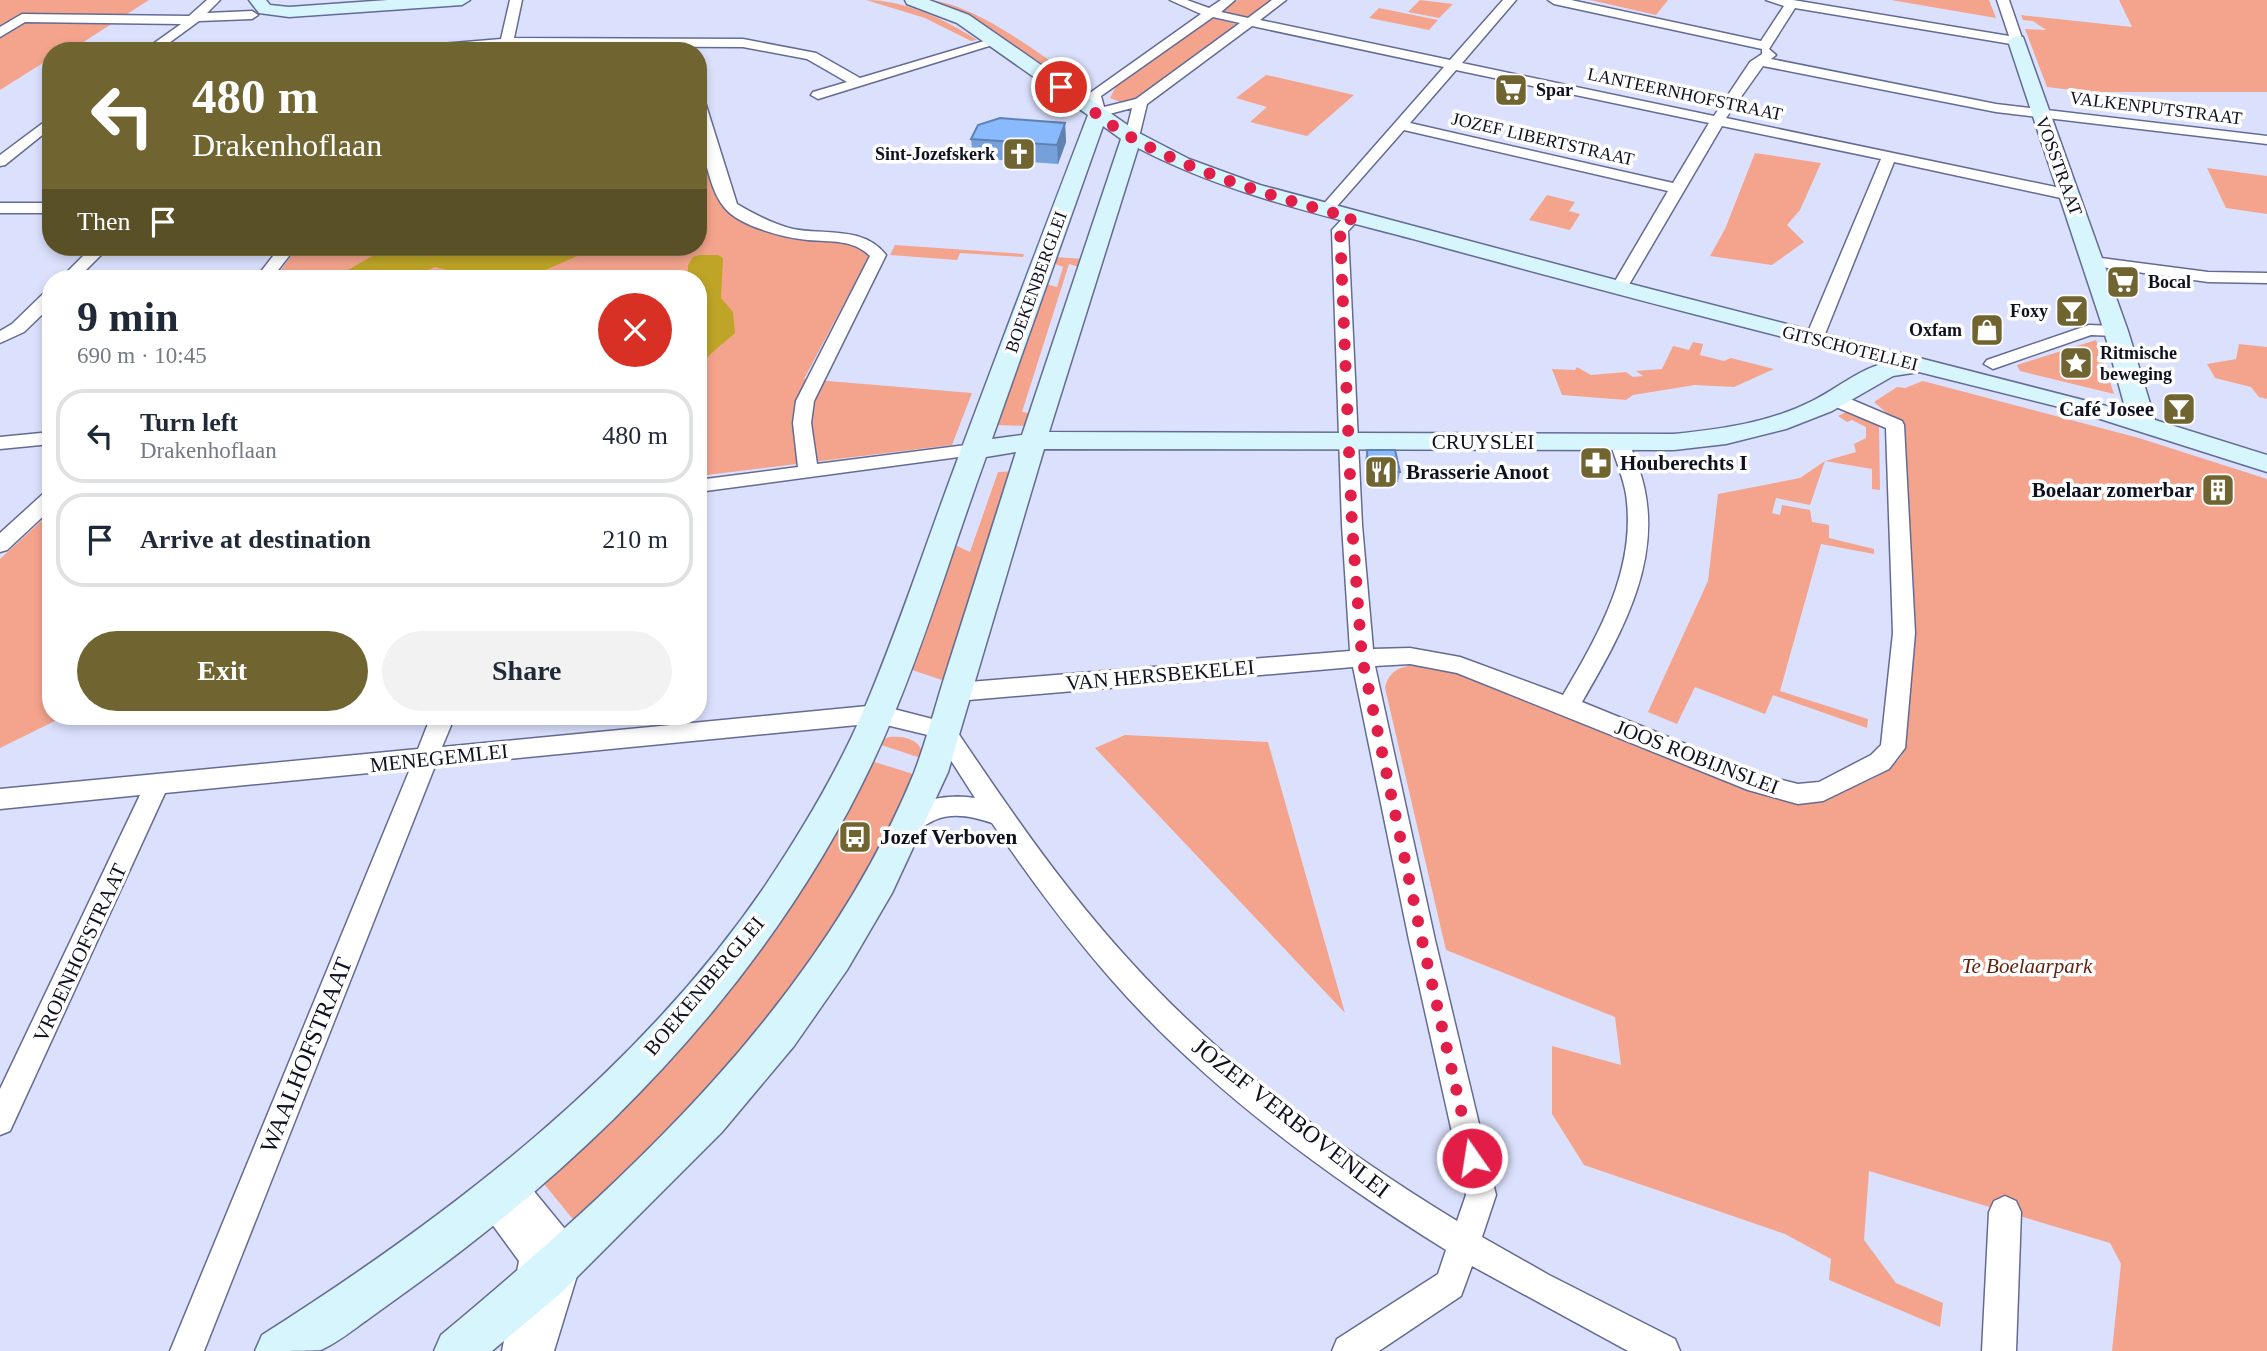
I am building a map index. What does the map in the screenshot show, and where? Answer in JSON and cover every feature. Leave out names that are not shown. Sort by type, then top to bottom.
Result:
[{"type":"street","points":[[162,42],[194,19],[214,0]]},
{"type":"street","points":[[269,0],[276,6],[292,8],[408,0]]},
{"type":"street","points":[[0,33],[22,18],[194,19],[255,7],[280,12],[462,0]]},
{"type":"street","points":[[504,42],[516,0]]},
{"type":"street","points":[[895,0],[934,13],[996,42]]},
{"type":"street","points":[[913,0],[963,19],[996,42]]},
{"type":"street","name":"LANTEERNHOFSTRAAT","points":[[1176,0],[1210,13],[1250,22],[2070,195]]},
{"type":"street","name":"BOEKENBERGLEI","points":[[278,1351],[386,1280],[500,1191],[591,1111],[635,1068],[740,950],[815,835],[878,714],[1098,113],[1094,95],[1229,0]]},
{"type":"street","points":[[1098,113],[1141,102],[1280,0]]},
{"type":"street","points":[[1326,211],[1510,0]]},
{"type":"street","name":"VALKENPUTSTRAAT","points":[[1554,0],[1915,92],[2040,113],[2267,140]]},
{"type":"street","points":[[1772,0],[2017,41]]},
{"type":"street","name":"VOSSTRAAT","points":[[2003,0],[2116,331],[2143,424]]},
{"type":"street","points":[[1619,288],[1718,120],[1764,54],[1791,4]]},
{"type":"street","points":[[818,94],[996,42]]},
{"type":"street","name":"GITSCHOTELLEI","points":[[996,42],[1132,138],[1226,179],[1326,211],[1619,288],[1816,333],[1916,366],[1945,371],[2143,424],[2267,464]]},
{"type":"street","points":[[707,45],[743,43],[790,51],[827,63],[858,83]]},
{"type":"street","points":[[467,1349],[666,1161],[780,1033],[834,958],[860,915],[909,823],[929,778],[1034,440],[1132,138],[1141,102]]},
{"type":"street","name":"JOZEF LIBERTSTRAAT","points":[[1399,125],[1678,190]]},
{"type":"street","points":[[0,162],[42,128]]},
{"type":"street","points":[[707,134],[725,198],[731,207],[790,233],[859,240],[873,248],[878,255],[805,401],[802,423],[808,472]]},
{"type":"street","points":[[1816,333],[1889,157]]},
{"type":"street","points":[[1066,200],[1110,206]]},
{"type":"street","points":[[0,208],[42,208]]},
{"type":"street","points":[[1349,1351],[1450,1285],[1480,1195],[1362,658],[1340,230],[1352,218]]},
{"type":"street","points":[[78,270],[92,256]]},
{"type":"street","points":[[270,270],[281,256]]},
{"type":"street","points":[[2093,262],[2208,277],[2267,278]]},
{"type":"street","points":[[0,338],[18,328],[42,305]]},
{"type":"street","points":[[1993,364],[2090,330],[2116,331]]},
{"type":"street","name":"CRUYSLEI","points":[[1034,440],[1620,443],[1686,441],[1747,431],[1798,417],[1836,400],[1880,370],[1916,366]]},
{"type":"street","name":"JOOS ROBIJNSLEI","points":[[1362,658],[1410,656],[1442,661],[1477,671],[1757,783],[1798,794],[1824,792],[1889,755],[1893,748],[1904,634],[1895,425],[1836,400]]},
{"type":"street","points":[[0,443],[42,439]]},
{"type":"street","points":[[707,485],[1034,440]]},
{"type":"street","points":[[1568,706],[1618,612],[1632,579],[1639,551],[1637,496],[1620,443]]},
{"type":"street","points":[[0,545],[42,506]]},
{"type":"street","name":"VAN HERSBEKELEI","points":[[957,692],[1362,658]]},
{"type":"street","name":"MENEGEMLEI","points":[[0,799],[425,760],[878,714],[944,730]]},
{"type":"street","name":"WAALHOFSTRAAT","points":[[187,1351],[439,725]]},
{"type":"street","name":"JOZEF VERBOVENLEI","points":[[944,730],[998,815],[1082,925],[1129,979],[1190,1041],[1309,1139],[1388,1195],[1560,1299],[1663,1351]]},
{"type":"street","name":"VROENHOFSTRAAT","points":[[0,1121],[157,784]]},
{"type":"street","points":[[909,823],[923,813],[945,805],[964,804],[998,815]]},
{"type":"street","points":[[500,1191],[567,1256]]},
{"type":"street","points":[[500,1191],[536,1257],[519,1351]]},
{"type":"street","points":[[1999,1351],[2005,1212]]},
{"type":"street","points":[[537,1351],[567,1256]]},
{"type":"green space","points":[[0,0],[149,0],[83,42],[42,42],[42,64],[0,90]]},
{"type":"green space","points":[[866,0],[895,3],[924,12],[977,40],[971,41],[925,18]]},
{"type":"green space","points":[[924,0],[943,2],[985,19],[1082,83],[1057,73],[969,17]]},
{"type":"green space","points":[[1238,0],[1274,0],[1249,18],[1222,11]]},
{"type":"green space","points":[[1420,0],[1453,4],[1439,18],[1408,12]]},
{"type":"green space","points":[[1590,0],[1668,0],[1656,15]]},
{"type":"green space","points":[[1891,0],[1989,0],[1996,18]]},
{"type":"green space","points":[[2119,0],[2267,0],[2267,92],[2089,92],[2047,87],[2025,29],[2046,30],[2033,21],[2023,20],[2021,15],[2132,27]]},
{"type":"green space","points":[[1379,8],[1438,20],[1429,30],[1369,18]]},
{"type":"green space","points":[[1212,18],[1240,25],[1142,96],[1123,103],[1110,98],[1115,88],[1112,87]]},
{"type":"green space","points":[[1266,75],[1354,95],[1307,136],[1250,122],[1267,107],[1236,98]]},
{"type":"green space","points":[[1755,153],[1821,163],[1800,210],[1787,225],[1804,242],[1772,265],[1710,256],[1725,229]]},
{"type":"green space","points":[[707,160],[720,204],[748,221],[778,234],[799,239],[852,244],[868,250],[869,256],[804,379],[972,393],[952,445],[707,475],[707,270],[281,270],[291,256],[707,256]]},
{"type":"green space","points":[[2207,168],[2267,176],[2267,214],[2226,208]]},
{"type":"green space","points":[[1547,195],[1575,202],[1569,211],[1580,214],[1570,230],[1529,220]]},
{"type":"green space","points":[[895,245],[1024,254],[1023,257],[960,253],[957,260],[890,255]]},
{"type":"green space","points":[[1055,257],[1085,259],[1082,268],[1069,264],[1022,412],[1035,414],[1031,426],[995,425],[1046,284],[1057,287],[1063,267],[1053,263]]},
{"type":"green space","points":[[2096,340],[2114,394],[2020,371],[2017,365]]},
{"type":"green space","points":[[1693,342],[1703,344],[1700,355],[1724,361],[1731,358],[1774,369],[1734,387],[1695,385],[1633,395],[1626,400],[1562,395],[1552,369],[1575,370],[1577,367],[1591,375],[1626,372],[1633,377],[1643,376],[1636,371],[1662,369],[1673,346],[1689,350]]},
{"type":"green space","points":[[2239,344],[2267,347],[2267,399],[2259,397],[2251,387],[2215,378],[2207,364],[2236,359]]},
{"type":"green space","name":"Te Boelaarpark","points":[[1923,381],[2139,438],[2267,479],[2267,1351],[2112,1351],[2121,1264],[2110,1243],[1869,1171],[1864,1240],[1896,1283],[1943,1303],[1940,1327],[1829,1280],[1831,1259],[1785,1234],[1584,1165],[1552,1114],[1552,1046],[1621,1065],[1615,1017],[1446,950],[1385,688],[1390,676],[1399,669],[1423,666],[1473,678],[1826,798],[1879,775],[1897,762],[1903,753],[1909,631],[1905,429],[1874,402],[1897,387],[1905,388]]},
{"type":"green space","points":[[1848,411],[1879,425],[1880,490],[1872,489],[1872,469],[1825,461],[1856,452],[1854,444],[1866,438],[1866,427],[1852,420],[1847,422],[1838,416]]},
{"type":"green space","points":[[1825,461],[1810,505],[1776,498],[1772,513],[1780,515],[1782,505],[1810,510],[1812,522],[1829,525],[1829,538],[1874,549],[1874,554],[1821,544],[1780,691],[1868,719],[1867,728],[1773,695],[1765,714],[1695,687],[1677,724],[1648,712],[1708,581],[1718,494],[1800,478]]},
{"type":"green space","points":[[1019,471],[954,684],[912,670],[955,545],[970,552],[998,472]]},
{"type":"green space","points":[[42,520],[42,725],[47,725],[0,748],[0,559]]},
{"type":"green space","points":[[1125,735],[1268,742],[1345,1013],[1095,748]]},
{"type":"green space","points":[[889,737],[902,737],[917,743],[924,759],[875,743]]},
{"type":"green space","points":[[865,759],[923,777],[789,1007],[581,1229],[535,1173],[625,1092]]},
{"type":"shaded area","points":[[718,255],[723,258],[721,298],[733,312],[735,333],[707,357],[707,270],[688,270],[693,257]]},
{"type":"shaded area","points":[[372,256],[577,256],[545,270],[447,270],[435,267],[428,270],[348,270]]},
{"type":"building","points":[[1000,118],[1065,123],[1057,145],[971,139],[978,125]]},
{"type":"building","points":[[1367,450],[1395,450],[1400,472],[1368,470]]},
{"type":"place","name":"Spar","points":[[1511,90]]},
{"type":"place","name":"Sint-Jozefskerk","points":[[1019,154]]},
{"type":"place","name":"Bocal","points":[[2123,282]]},
{"type":"place","name":"Foxy","points":[[2072,311]]},
{"type":"place","name":"Oxfam","points":[[1987,330]]},
{"type":"place","name":"Ritmische beweging","points":[[2076,363]]},
{"type":"place","name":"Café Josee","points":[[2179,409]]},
{"type":"place","name":"Houberechts I","points":[[1596,463]]},
{"type":"place","name":"Brasserie Anoot","points":[[1381,472]]},
{"type":"place","name":"Boelaar zomerbar","points":[[2218,490]]},
{"type":"place","name":"Jozef Verboven","points":[[855,837]]},
{"type":"route","points":[[1061,87],[1122,131],[1182,163],[1253,189],[1352,218],[1340,230],[1352,525],[1362,658],[1368,697],[1472,1158]]}]
